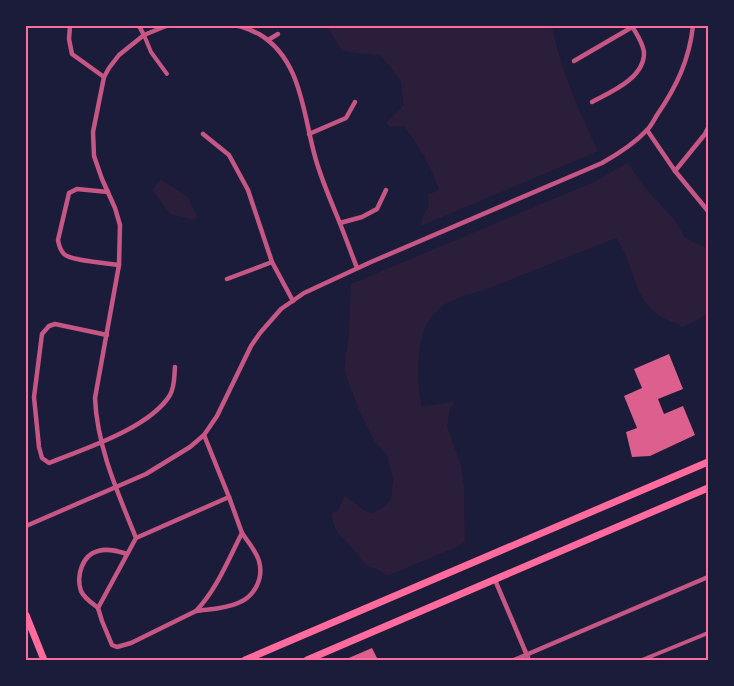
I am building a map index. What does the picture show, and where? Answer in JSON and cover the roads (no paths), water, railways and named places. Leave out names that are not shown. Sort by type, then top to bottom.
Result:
[{"type":"main road","points":[[245,660],[708,462]]},
{"type":"main road","points":[[307,660],[708,488]]},
{"type":"main road","points":[[26,615],[44,660]]},
{"type":"street","points":[[70,26],[69,39],[72,54],[104,77]]},
{"type":"street","points":[[139,26],[151,52],[167,74]]},
{"type":"street","points":[[136,538],[100,442],[96,418],[95,398],[118,265],[120,225],[94,156],[93,132],[104,77],[109,68],[118,55],[144,35],[166,26]]},
{"type":"street","points":[[238,26],[268,40],[280,51],[293,72],[316,160],[357,268]]},
{"type":"street","points":[[574,61],[633,26],[642,43],[644,51],[642,60],[637,72],[628,83],[592,102]]},
{"type":"street","points":[[26,526],[146,474],[190,447],[204,435],[217,416],[251,346],[270,320],[304,293],[621,153],[647,130],[666,102],[688,55],[693,26]]},
{"type":"street","points":[[268,40],[278,34]]},
{"type":"street","points":[[309,134],[346,118],[355,102]]},
{"type":"street","points":[[675,171],[705,135],[708,128]]},
{"type":"street","points":[[647,130],[675,171],[708,211]]},
{"type":"street","points":[[202,134],[230,154],[248,190],[272,262],[293,301]]},
{"type":"street","points":[[108,192],[76,189],[69,193],[58,240],[61,251],[69,258],[118,265]]},
{"type":"street","points":[[340,223],[362,218],[377,209],[387,189]]},
{"type":"street","points":[[227,279],[272,262]]},
{"type":"street","points":[[107,335],[55,324],[42,334],[34,397],[39,447],[42,458],[49,463],[132,427],[152,414],[162,405],[174,386],[175,367]]},
{"type":"street","points":[[127,554],[117,551],[97,551],[88,557],[79,576],[82,592],[98,608],[112,645],[117,647],[196,611],[236,604],[247,599],[254,590],[259,580],[259,562],[242,533],[204,435]]},
{"type":"street","points":[[98,608],[136,538],[229,497]]},
{"type":"street","points":[[196,611],[213,590],[242,533]]},
{"type":"street","points":[[514,660],[528,658],[708,577]]},
{"type":"street","points":[[495,579],[528,658]]},
{"type":"street","points":[[642,660],[708,633]]}]
